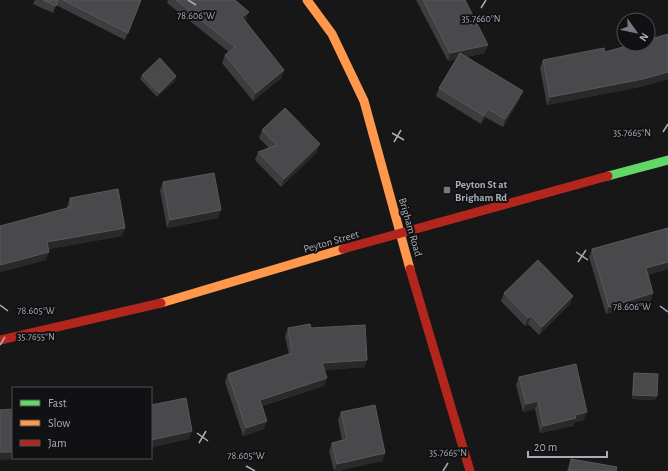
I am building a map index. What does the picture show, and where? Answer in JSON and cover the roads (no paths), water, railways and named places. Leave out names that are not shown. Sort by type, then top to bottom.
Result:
[{"type":"street","name":"Brigham Road","points":[[307,0],[332,34],[364,101],[399,233],[470,471]]},
{"type":"street","name":"Peyton Street","points":[[0,340],[170,301],[399,233],[668,160]]},
{"type":"place","name":"Peyton St at Brigham Rd","points":[[447,190]]}]
